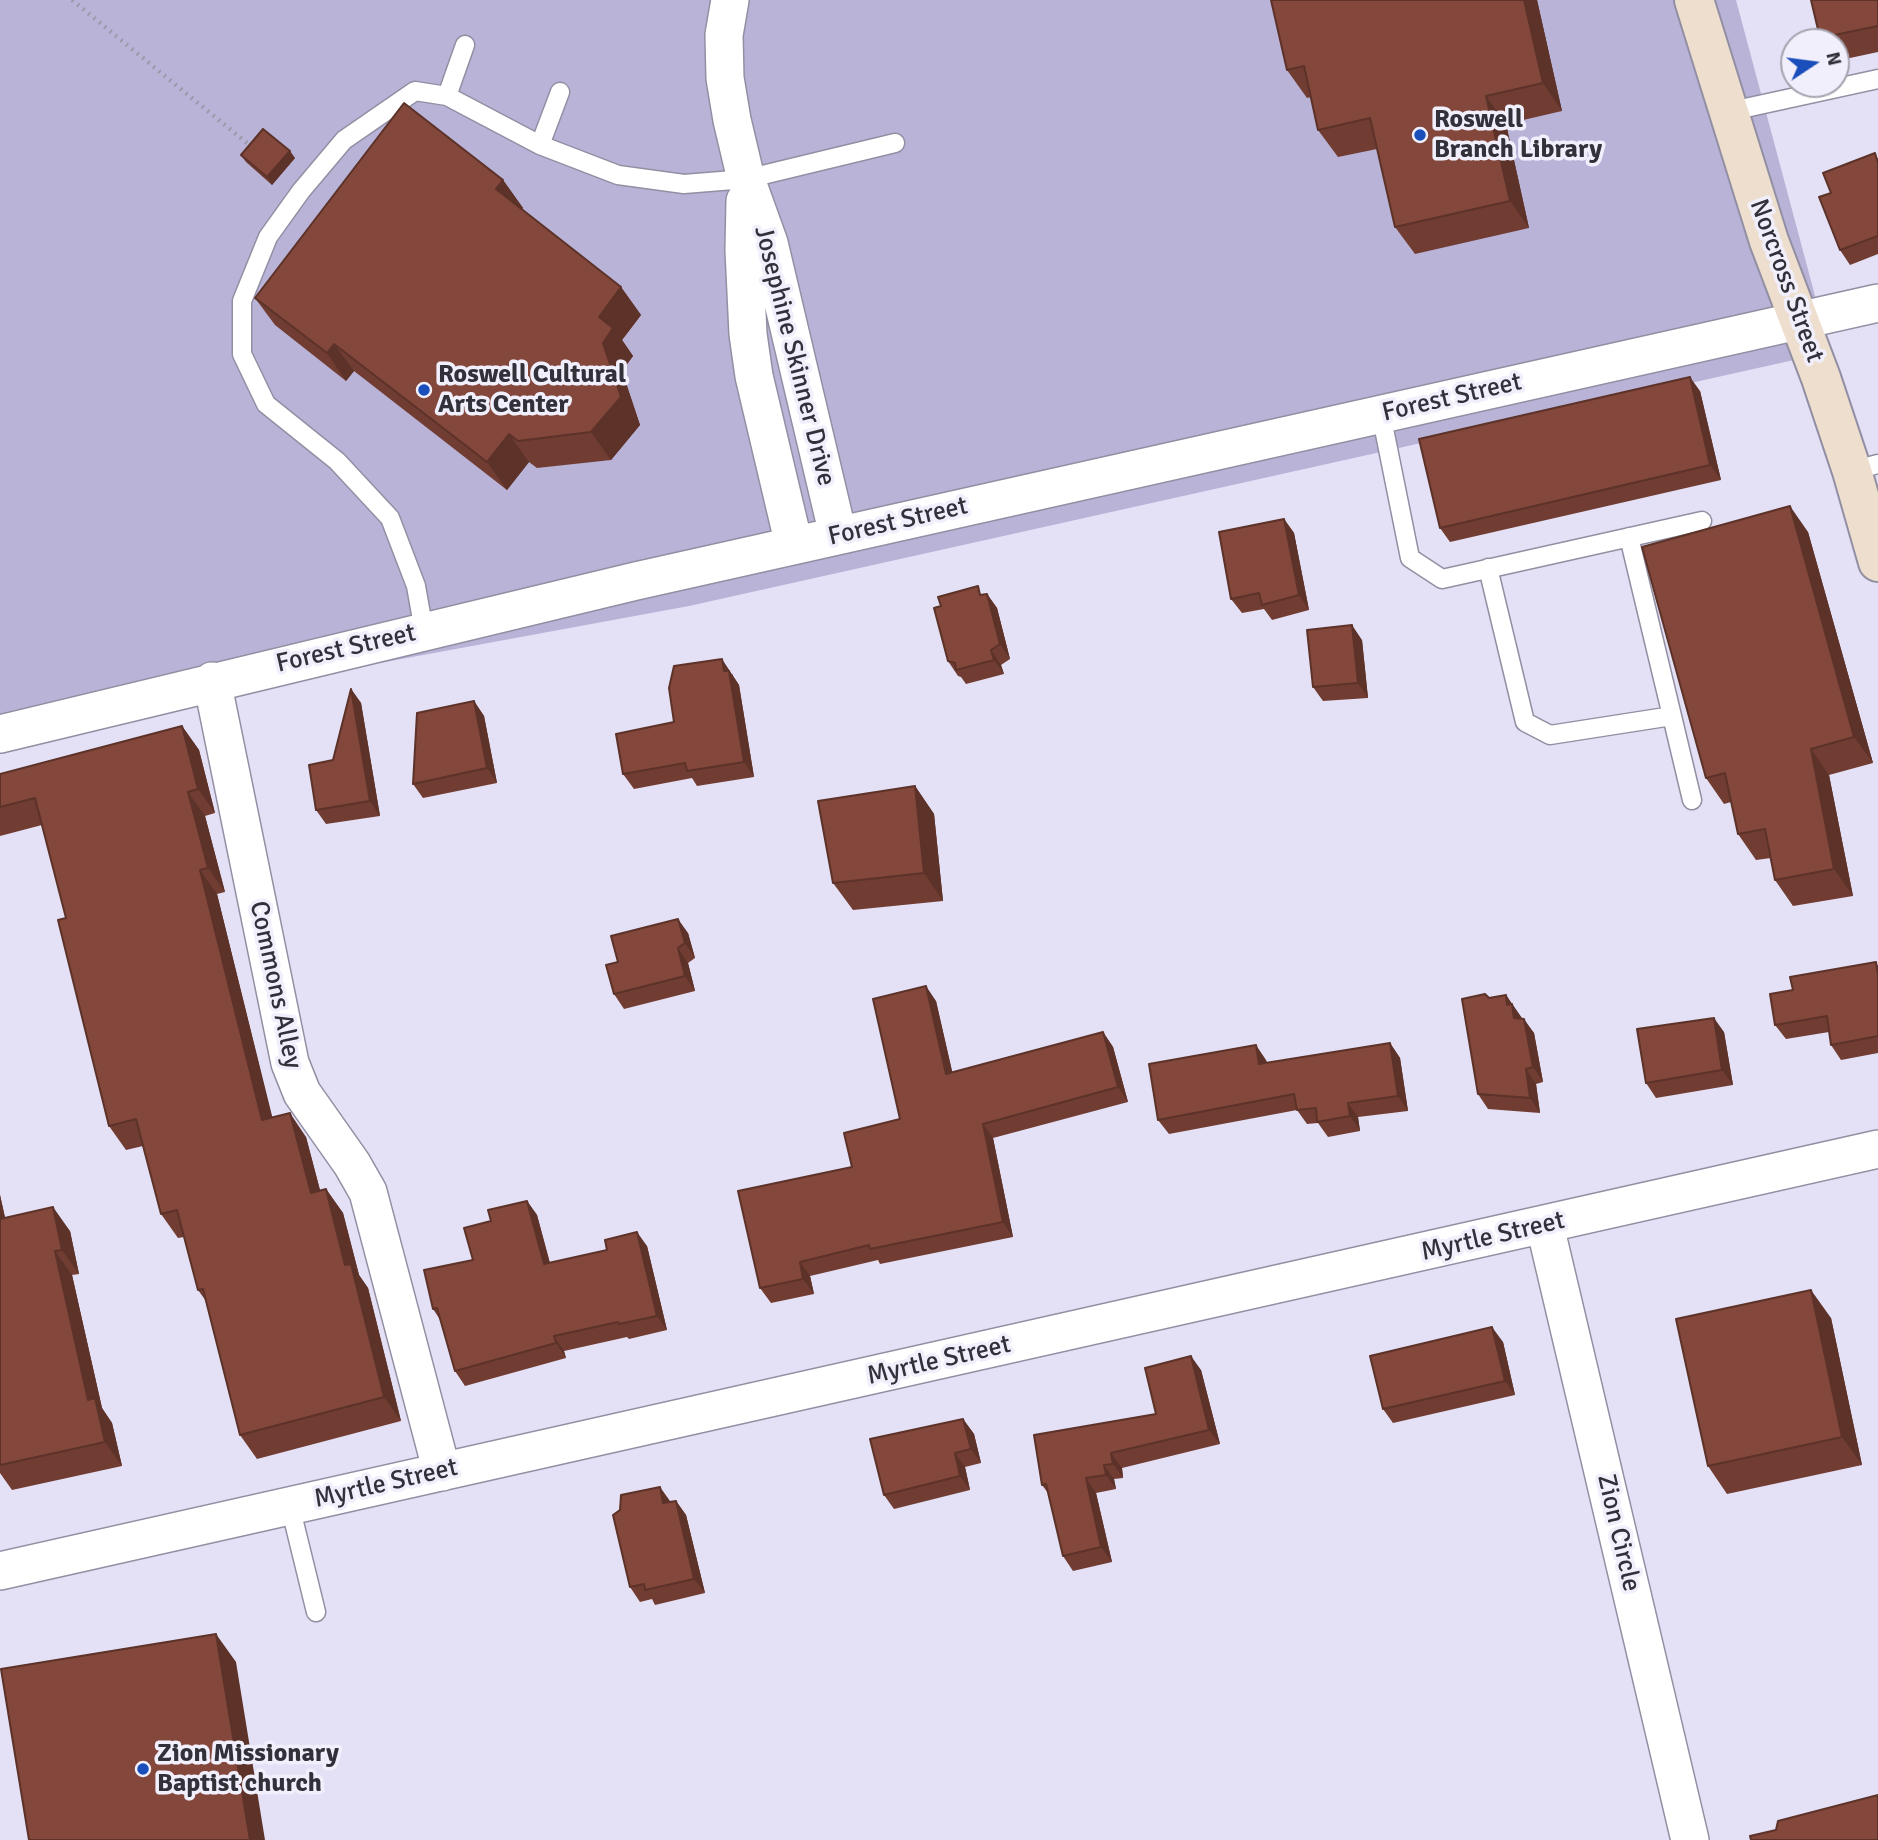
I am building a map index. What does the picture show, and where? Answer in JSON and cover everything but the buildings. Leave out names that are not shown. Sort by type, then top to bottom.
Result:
[{"type":"street","name":"Josephine Skinner Drive","points":[[730,0],[724,35],[725,78],[746,179],[769,243],[838,535]]},
{"type":"street","name":"Norcross Street","points":[[1693,0],[1769,241],[1799,320],[1865,468],[1878,562]]},
{"type":"street","name":"Josephine Skinner Drive","points":[[746,179],[744,250],[748,334],[754,376],[794,545]]},
{"type":"street","name":"Forest Street","points":[[0,734],[212,681],[794,545],[1878,303]]},
{"type":"street","name":"Commons Alley","points":[[212,681],[290,1063],[302,1093],[352,1164],[368,1192],[442,1472]]},
{"type":"street","name":"Myrtle Street","points":[[0,1571],[1545,1226],[1878,1149]]},
{"type":"street","name":"Zion Circle","points":[[1545,1226],[1690,1840]]},
{"type":"lane","points":[[447,96],[465,45]]},
{"type":"lane","points":[[1727,112],[1878,79]]},
{"type":"lane","points":[[424,631],[416,586],[390,518],[337,461],[266,404],[243,355],[242,301],[268,237],[301,191],[344,140],[415,91],[447,96],[540,145],[618,175],[684,184],[746,179],[895,143]]},
{"type":"lane","points":[[540,145],[560,92]]},
{"type":"lane","points":[[1381,414],[1410,558],[1442,579],[1702,521]]},
{"type":"lane","points":[[1629,537],[1692,800]]},
{"type":"lane","points":[[1488,568],[1525,722],[1550,735],[1672,716]]},
{"type":"lane","points":[[290,1506],[316,1612]]},
{"type":"path","points":[[72,0],[254,148]]},
{"type":"shaded area","points":[[0,0],[1736,0],[1830,352],[689,606],[0,733]]},
{"type":"place","name":"Roswell Branch Library","points":[[1420,135]]},
{"type":"place","name":"Roswell Cultural Arts Center","points":[[424,390]]},
{"type":"place","name":"Zion Missionary Baptist church","points":[[143,1769]]}]
